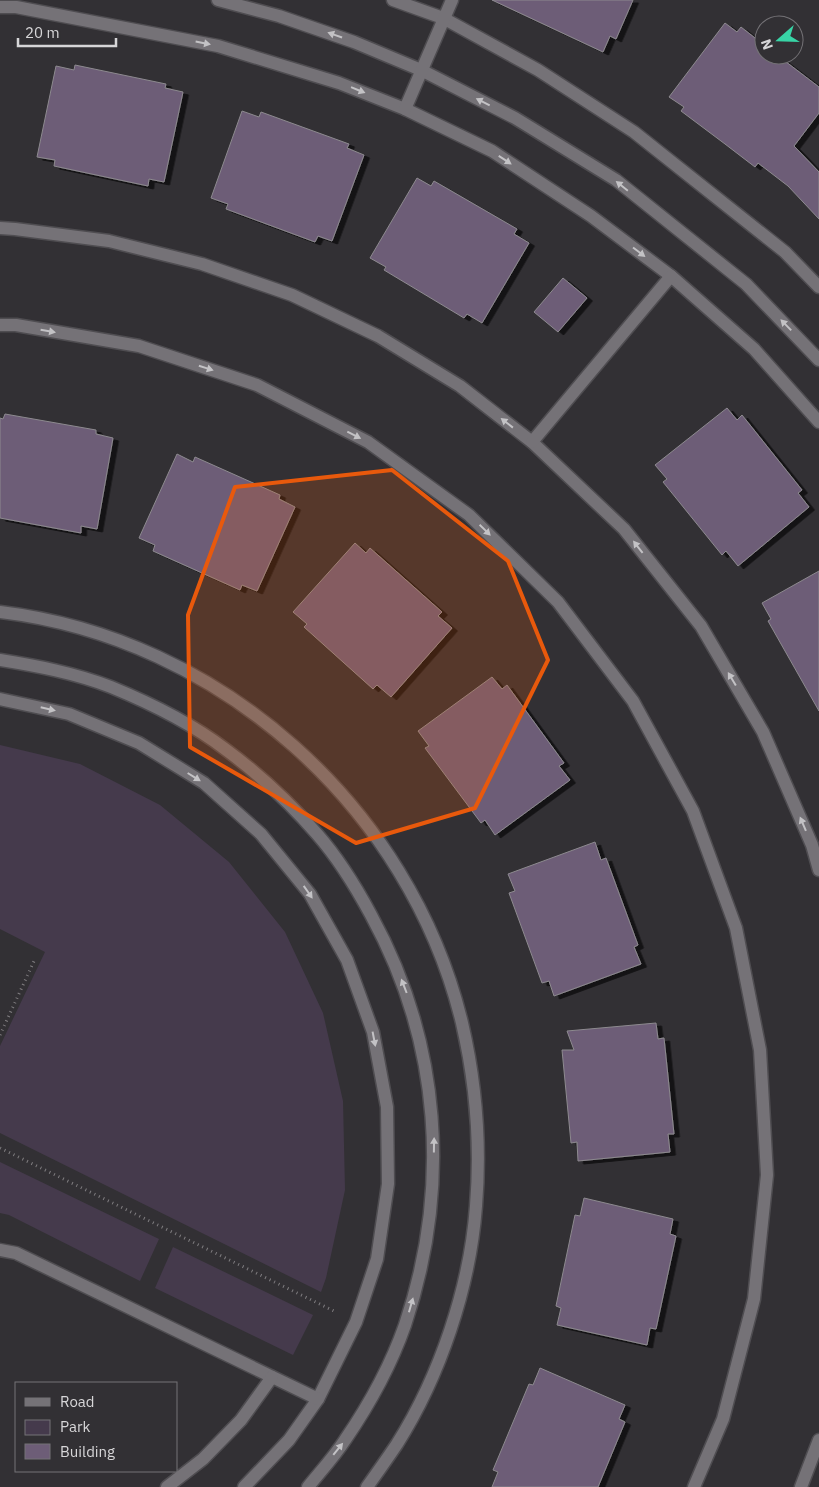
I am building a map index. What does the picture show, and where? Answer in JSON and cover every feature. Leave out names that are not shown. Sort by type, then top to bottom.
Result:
[{"type":"street","points":[[218,0],[279,16],[354,42],[421,70],[515,118],[616,180],[746,284],[819,360]]},
{"type":"street","points":[[392,0],[443,18],[538,70],[634,132],[784,252],[819,287]]},
{"type":"street","points":[[405,109],[452,0]]},
{"type":"street","points":[[0,7],[16,7],[218,46],[339,82],[405,109],[492,151],[590,216],[671,276],[754,349],[819,422]]},
{"type":"street","points":[[0,228],[109,241],[202,264],[292,295],[378,336],[460,386],[532,442],[624,529],[701,626],[763,732],[812,845],[819,870]]},
{"type":"street","points":[[532,442],[671,276]]},
{"type":"street","points":[[0,325],[16,325],[139,346],[257,385],[368,442],[469,515],[544,588],[558,602],[633,701],[693,811],[736,928],[760,1050],[767,1175],[754,1299],[723,1419],[694,1487]]},
{"type":"street","points":[[0,612],[29,615],[90,630],[148,652],[204,680],[256,715],[305,754],[348,800],[380,843],[417,904],[443,962],[462,1022],[474,1083],[479,1146],[476,1208],[467,1270],[450,1330],[427,1389],[397,1444],[367,1487]]},
{"type":"street","points":[[0,660],[46,668],[108,686],[168,713],[224,747],[274,788],[319,835],[357,888],[388,946],[411,1006],[427,1070],[434,1134],[432,1200],[422,1264],[404,1327],[378,1386],[344,1441],[308,1487]]},
{"type":"street","points":[[0,699],[68,714],[139,743],[204,783],[262,834],[310,894],[347,960],[373,1032],[387,1107],[388,1184],[377,1259],[356,1322],[318,1399],[288,1440],[244,1487]]},
{"type":"street","points":[[0,1250],[16,1253],[318,1399]]},
{"type":"street","points":[[168,1487],[203,1459],[234,1427],[272,1377]]},
{"type":"street","points":[[800,1487],[819,1440]]},
{"type":"path","points":[[0,1035],[35,958]]},
{"type":"path","points":[[0,1148],[356,1322]]},
{"type":"highlighted area","points":[[392,470],[508,561],[548,660],[475,808],[356,843],[190,747],[188,615],[235,487]]},
{"type":"green space","points":[[0,745],[80,764],[160,805],[229,862],[285,932],[323,1013],[343,1101],[345,1190],[326,1278],[321,1292],[0,1133],[0,1046],[45,952],[0,929]]},
{"type":"green space","points":[[0,1162],[159,1239],[140,1281],[9,1215],[0,1213]]},
{"type":"green space","points":[[173,1247],[313,1315],[293,1355],[155,1288]]},
{"type":"building","points":[[492,0],[633,0],[616,39],[610,36],[603,52]]},
{"type":"building","points":[[725,23],[737,32],[741,27],[754,37],[754,65],[790,65],[819,87],[819,113],[794,146],[819,172],[819,219],[788,186],[758,163],[755,167],[681,111],[684,107],[669,97]]},
{"type":"building","points":[[75,65],[166,84],[165,88],[183,92],[164,182],[149,179],[148,186],[54,166],[55,160],[37,157],[56,66],[74,70]]},
{"type":"building","points":[[242,111],[259,117],[261,112],[349,144],[347,148],[364,155],[332,241],[318,236],[315,242],[226,209],[228,204],[211,198]]},
{"type":"building","points":[[417,178],[431,186],[434,181],[517,229],[514,234],[529,243],[482,323],[467,314],[464,318],[384,270],[386,267],[370,258]]},
{"type":"building","points":[[563,278],[587,298],[558,332],[534,312]]},
{"type":"building","points":[[727,408],[737,420],[742,415],[802,490],[798,493],[809,507],[738,566],[726,551],[722,555],[663,482],[667,479],[655,465]]},
{"type":"building","points":[[5,414],[96,430],[96,434],[113,438],[97,529],[81,526],[81,533],[0,518],[0,418],[3,419]]},
{"type":"building","points":[[177,454],[193,462],[195,457],[280,495],[279,499],[295,507],[257,591],[242,585],[240,590],[153,551],[155,545],[139,538]]},
{"type":"building","points":[[355,543],[366,553],[370,548],[442,612],[438,616],[452,628],[391,697],[377,685],[373,689],[304,627],[307,624],[293,612]]},
{"type":"building","points":[[819,571],[819,711],[768,621],[771,619],[762,603]]},
{"type":"building","points":[[492,677],[502,689],[507,685],[564,763],[559,766],[570,780],[495,835],[485,820],[481,823],[425,748],[429,746],[418,731]]},
{"type":"building","points":[[595,842],[601,860],[606,858],[638,945],[634,947],[641,964],[554,996],[549,981],[542,983],[509,893],[515,891],[508,874]]},
{"type":"building","points":[[656,1023],[658,1039],[664,1038],[674,1134],[668,1134],[670,1152],[578,1161],[577,1142],[571,1143],[562,1050],[574,1050],[567,1031]]},
{"type":"building","points":[[584,1198],[673,1219],[670,1234],[676,1236],[656,1329],[650,1328],[647,1345],[557,1325],[561,1308],[556,1306],[575,1215],[580,1216]]},
{"type":"building","points":[[540,1368],[625,1405],[619,1419],[625,1422],[598,1487],[492,1487],[498,1472],[493,1470],[529,1384],[533,1385]]}]
